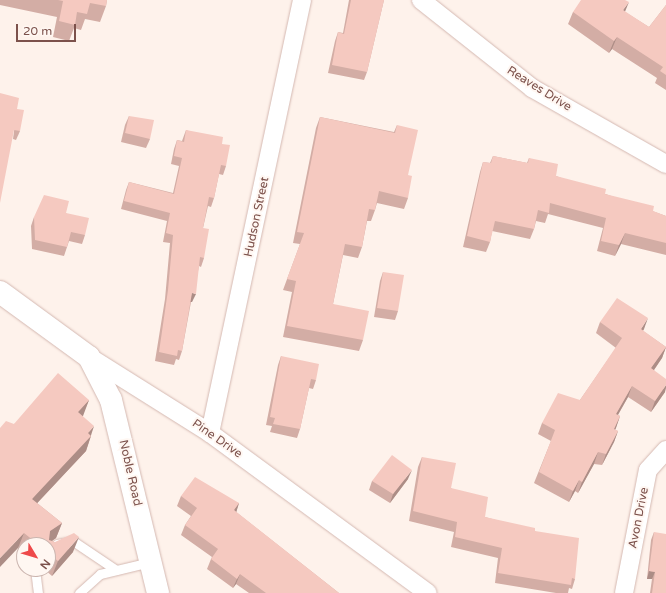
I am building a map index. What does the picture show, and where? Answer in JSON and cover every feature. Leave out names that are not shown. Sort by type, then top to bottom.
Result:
[{"type":"street","name":"Hudson Street","points":[[210,433],[302,0]]},
{"type":"street","name":"Reaves Drive","points":[[421,0],[532,88],[666,164]]},
{"type":"street","name":"Pine Drive","points":[[0,292],[89,357],[210,433],[428,593]]},
{"type":"street","name":"Noble Road","points":[[89,357],[111,400],[158,593]]},
{"type":"street","name":"Avon Drive","points":[[624,593],[648,470],[666,450]]},
{"type":"lane","points":[[56,545],[73,541],[116,570]]},
{"type":"lane","points":[[79,593],[100,574],[150,562]]},
{"type":"lane","points":[[36,577],[38,593]]},
{"type":"building","points":[[58,0],[107,0],[106,6],[90,3],[87,14],[77,12],[75,25],[59,21],[63,1]]},
{"type":"building","points":[[351,0],[384,0],[367,72],[332,65],[338,32],[344,34]]},
{"type":"building","points":[[581,0],[625,0],[629,2],[623,10],[649,27],[666,5],[666,75],[660,71],[663,67],[617,37],[614,41],[573,12]]},
{"type":"building","points":[[0,93],[19,98],[17,109],[24,110],[20,131],[14,130],[0,203]]},
{"type":"building","points":[[129,116],[154,120],[150,139],[125,133]]},
{"type":"building","points":[[320,117],[395,133],[397,125],[418,130],[408,175],[412,176],[408,198],[379,191],[375,210],[369,209],[362,247],[345,244],[333,304],[369,311],[363,340],[287,326],[296,281],[287,279],[304,233],[297,232]]},
{"type":"building","points":[[186,130],[223,137],[222,144],[230,145],[226,166],[221,165],[214,198],[209,197],[203,228],[209,229],[204,258],[200,257],[196,294],[192,293],[182,351],[178,350],[177,356],[159,352],[168,290],[173,235],[166,233],[170,213],[124,201],[129,182],[174,194],[182,158],[174,156],[177,140],[184,142]]},
{"type":"building","points":[[493,156],[528,163],[529,158],[558,164],[556,176],[606,189],[605,194],[654,206],[653,211],[666,216],[666,243],[625,233],[619,245],[601,241],[606,218],[550,203],[549,213],[538,210],[534,229],[495,221],[490,242],[467,236],[483,162],[491,163]]},
{"type":"building","points":[[44,195],[69,201],[66,213],[89,218],[85,235],[71,232],[67,247],[35,240],[34,217]]},
{"type":"building","points":[[383,272],[404,275],[398,311],[377,308]]},
{"type":"building","points":[[617,298],[648,318],[641,329],[666,347],[651,368],[666,379],[666,385],[655,401],[632,386],[616,414],[620,416],[614,429],[618,431],[606,454],[598,452],[582,482],[579,480],[573,491],[539,472],[555,430],[542,423],[558,393],[580,400],[622,338],[600,322]]},
{"type":"building","points":[[281,356],[319,364],[316,380],[311,379],[300,429],[273,424],[275,418],[270,417]]},
{"type":"building","points":[[58,373],[89,400],[78,412],[94,426],[88,433],[91,436],[32,499],[62,523],[50,531],[49,537],[29,537],[24,533],[20,537],[16,537],[16,541],[0,558],[0,428],[6,421],[14,424]]},
{"type":"building","points":[[392,455],[412,470],[393,494],[372,481]]},
{"type":"building","points":[[422,457],[456,463],[451,488],[488,497],[485,517],[535,528],[535,531],[579,538],[575,579],[572,578],[571,585],[498,573],[502,548],[455,537],[457,522],[413,511]]},
{"type":"building","points":[[195,477],[239,503],[234,510],[339,593],[266,593],[240,574],[237,579],[211,559],[218,549],[185,525],[197,508],[181,496]]},
{"type":"building","points":[[654,532],[666,534],[666,593],[652,593],[655,572],[649,571]]},
{"type":"building","points":[[74,533],[79,537],[58,561],[56,559],[56,542]]}]
